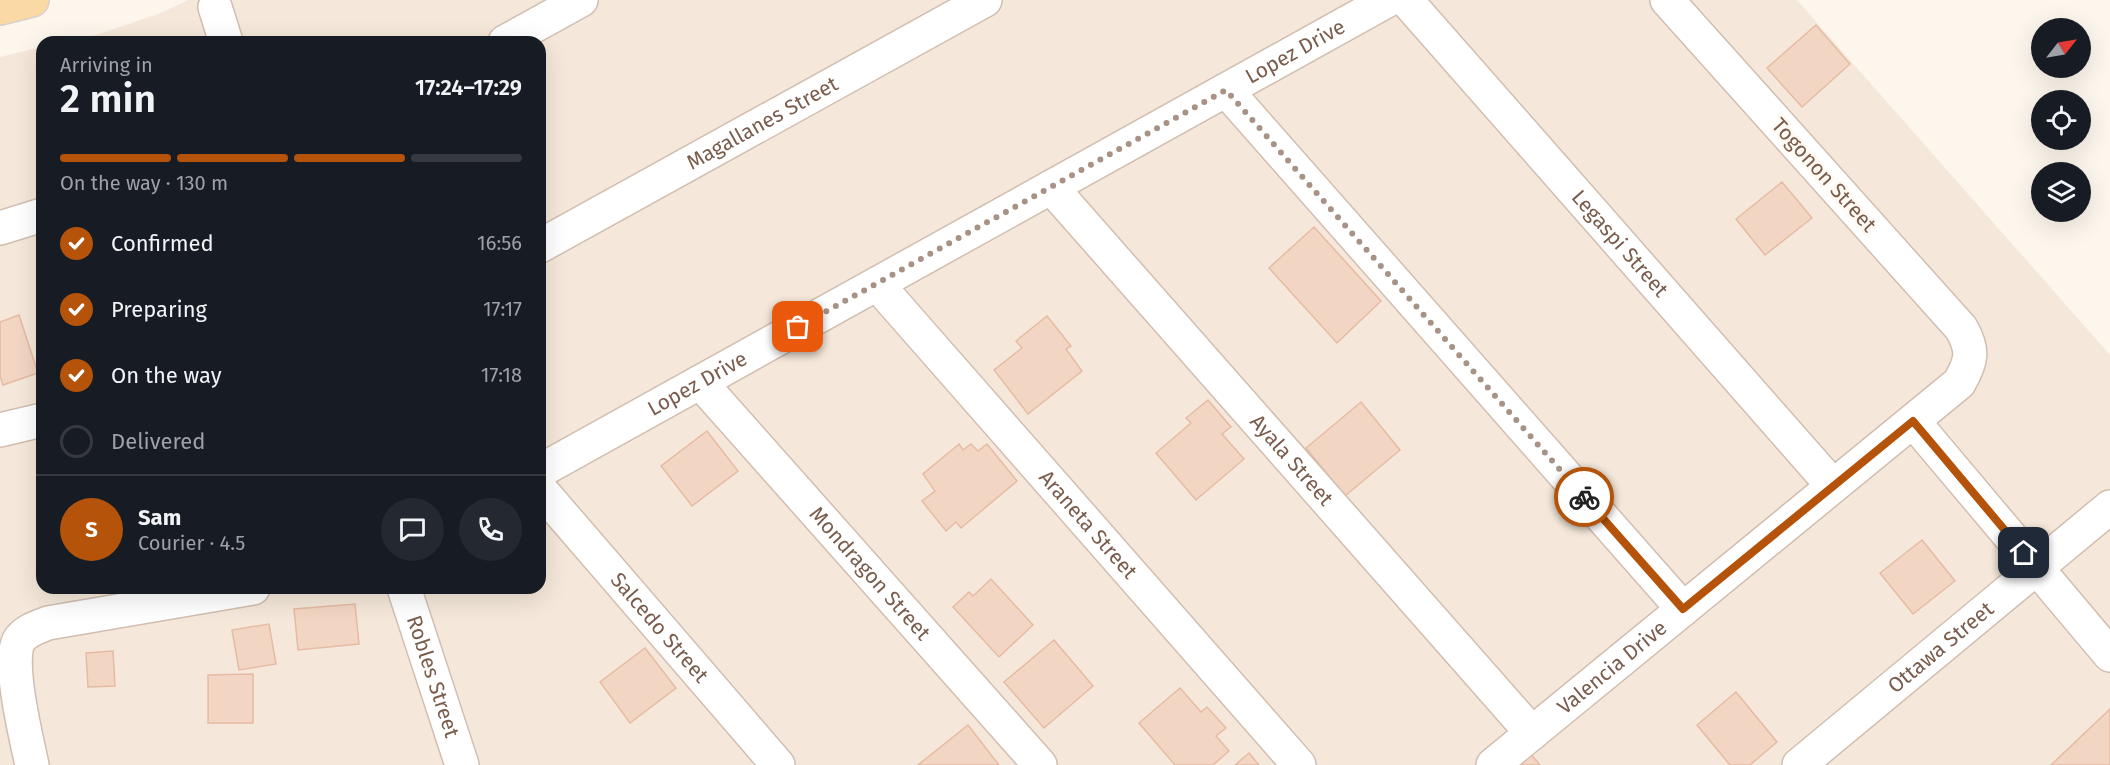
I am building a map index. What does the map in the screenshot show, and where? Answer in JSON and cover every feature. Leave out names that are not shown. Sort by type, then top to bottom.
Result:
[{"type":"main road","points":[[0,8],[32,0]]},
{"type":"street","points":[[516,36],[581,0]]},
{"type":"street","name":"Magallanes Street","points":[[546,243],[985,0]]},
{"type":"street","name":"Lopez Drive","points":[[546,468],[1388,0]]},
{"type":"street","name":"Legaspi Street","points":[[1406,0],[1833,486]]},
{"type":"street","name":"Togonon Street","points":[[1667,0],[1961,328],[1969,341],[1971,356]]},
{"type":"street","points":[[215,8],[224,36]]},
{"type":"street","points":[[1226,90],[1683,609]]},
{"type":"street","name":"Ayala Street","points":[[1051,187],[1532,733]]},
{"type":"street","points":[[0,228],[36,217]]},
{"type":"street","name":"Araneta Street","points":[[878,284],[1299,765]]},
{"type":"street","name":"Valencia Drive","points":[[1493,765],[1959,383],[1967,370],[1971,356]]},
{"type":"street","name":"Mondragon Street","points":[[700,382],[1040,765]]},
{"type":"street","points":[[0,430],[36,421]]},
{"type":"street","points":[[1913,421],[2110,655]]},
{"type":"street","name":"Salcedo Street","points":[[546,496],[778,765]]},
{"type":"street","name":"Ottawa Street","points":[[1805,763],[2110,507]]},
{"type":"street","points":[[32,765],[14,660],[18,641],[26,633],[48,623],[218,594]]},
{"type":"street","name":"Robles Street","points":[[406,594],[462,765]]},
{"type":"shaded area","points":[[188,0],[1797,0],[2110,355],[2110,765],[0,765],[0,57],[36,48],[36,594],[546,594],[546,36],[90,36],[158,14]]},
{"type":"building","points":[[1816,25],[1850,64],[1802,107],[1767,68]]},
{"type":"building","points":[[1782,182],[1812,218],[1765,255],[1736,219]]},
{"type":"building","points":[[1314,227],[1381,301],[1337,343],[1269,268]]},
{"type":"building","points":[[19,315],[36,367],[36,374],[3,385],[0,376],[0,322]]},
{"type":"building","points":[[1047,316],[1071,346],[1066,349],[1082,371],[1028,414],[994,370],[1022,348],[1016,341]]},
{"type":"building","points":[[1208,400],[1231,427],[1222,434],[1244,459],[1196,500],[1156,453],[1191,423],[1186,418]]},
{"type":"building","points":[[1361,402],[1400,450],[1345,496],[1306,448]]},
{"type":"building","points":[[707,431],[738,471],[692,506],[661,466]]},
{"type":"building","points":[[959,444],[963,450],[971,444],[978,451],[987,444],[1017,481],[961,528],[956,522],[946,531],[922,501],[935,491],[923,474]]},
{"type":"building","points":[[1922,540],[1955,581],[1913,614],[1880,573]]},
{"type":"building","points":[[991,579],[1033,625],[999,657],[953,607],[969,592],[973,596]]},
{"type":"building","points":[[355,604],[359,644],[298,650],[294,609]]},
{"type":"building","points":[[269,624],[276,664],[239,670],[232,630]]},
{"type":"building","points":[[1054,640],[1093,686],[1044,728],[1004,682]]},
{"type":"building","points":[[645,648],[676,688],[630,723],[600,682]]},
{"type":"building","points":[[113,651],[115,686],[88,687],[86,653]]},
{"type":"building","points":[[253,674],[253,723],[208,723],[208,675]]},
{"type":"building","points":[[1180,688],[1201,712],[1207,707],[1226,728],[1216,736],[1229,751],[1213,765],[1175,765],[1139,723]]},
{"type":"building","points":[[1736,692],[1777,742],[1750,765],[1730,765],[1697,725]]},
{"type":"building","points":[[2110,709],[2110,765],[2051,765]]},
{"type":"building","points":[[968,725],[999,765],[918,765]]},
{"type":"building","points":[[1249,753],[1259,765],[1235,765]]},
{"type":"building","points":[[1530,753],[1540,765],[1516,765]]},
{"type":"way so far","points":[[798,327],[1226,90],[1584,497]]},
{"type":"route","points":[[1584,497],[1683,609],[1913,421],[2024,553]]}]
